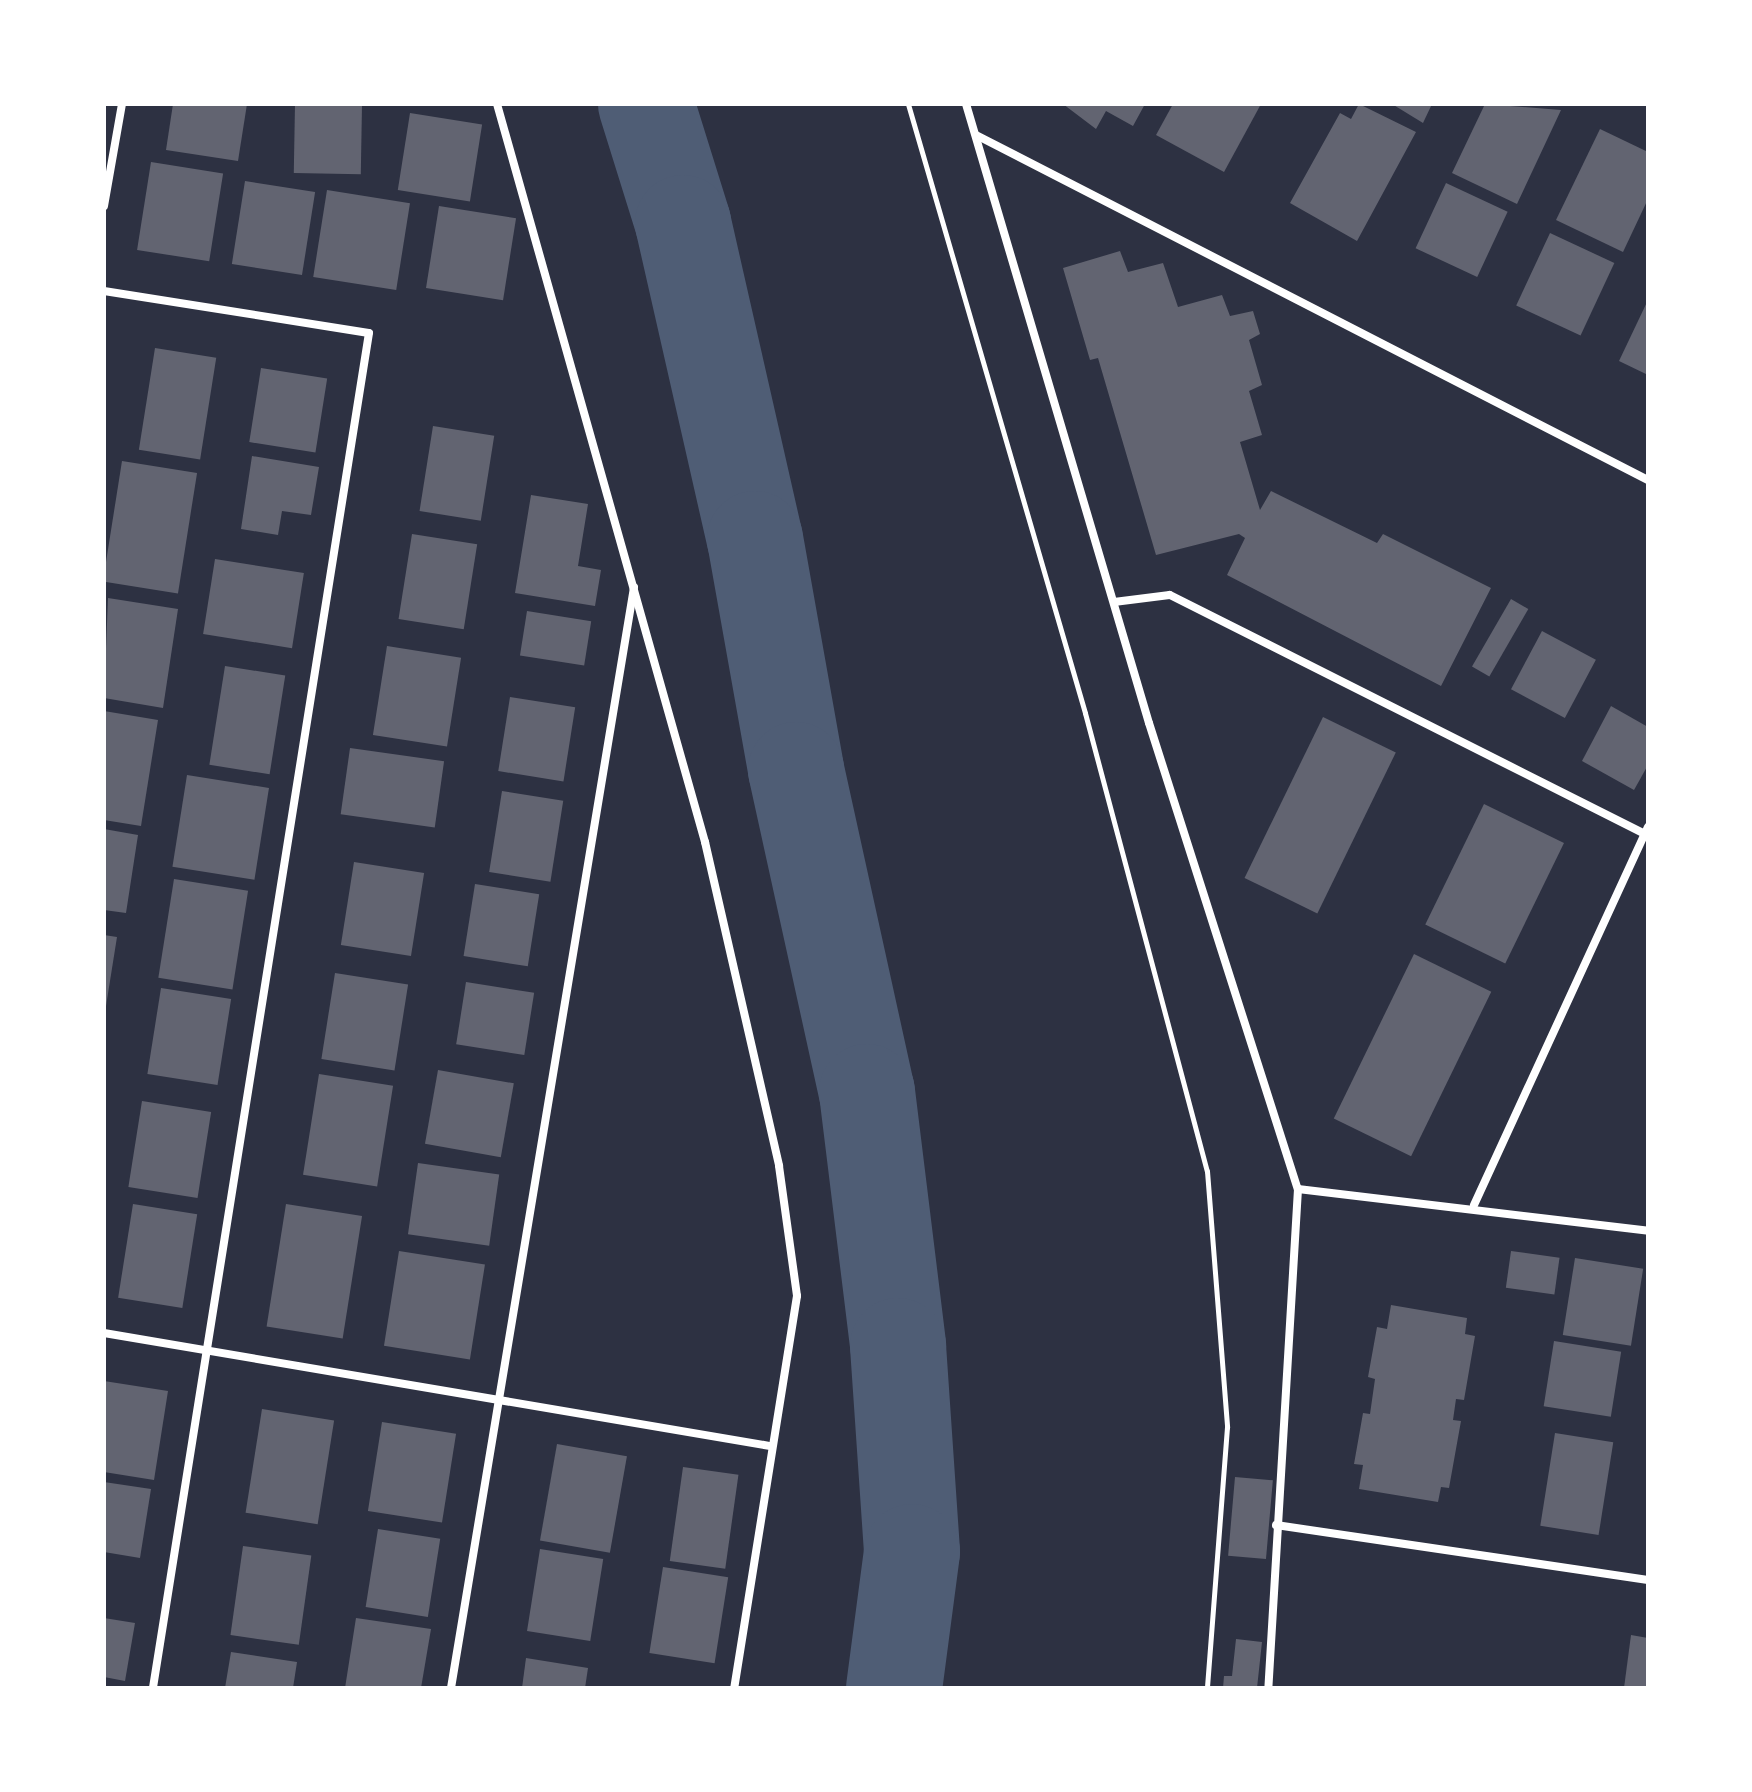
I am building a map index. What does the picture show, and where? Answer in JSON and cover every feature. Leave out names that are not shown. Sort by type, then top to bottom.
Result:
[{"type":"street","points":[[104,206],[122,104]]},
{"type":"street","points":[[497,104],[635,583],[779,1166],[797,1296],[770,1446],[734,1688]]},
{"type":"street","points":[[966,104],[1114,602],[1298,1189],[1268,1688]]},
{"type":"street","points":[[976,135],[1648,480]]},
{"type":"street","points":[[104,291],[369,333],[153,1688]]},
{"type":"street","points":[[451,1688],[635,583]]},
{"type":"street","points":[[1114,602],[1170,595],[1646,831],[1474,1205]]},
{"type":"street","points":[[1298,1189],[1474,1205],[1648,1231]]},
{"type":"street","points":[[104,1333],[770,1446]]},
{"type":"street","points":[[1276,1525],[1648,1580]]},
{"type":"path","points":[[908,104],[1085,713],[1207,1171],[1227,1427],[1207,1688]]},
{"type":"building","points":[[173,104],[247,104],[238,161],[166,150]]},
{"type":"building","points":[[295,104],[362,105],[361,174],[294,173]]},
{"type":"building","points":[[1063,104],[1145,104],[1133,126],[1106,111],[1096,129]]},
{"type":"building","points":[[1173,104],[1261,104],[1224,172],[1156,135]]},
{"type":"building","points":[[1359,104],[1416,132],[1357,241],[1290,203],[1340,113],[1351,119]]},
{"type":"building","points":[[1392,104],[1432,104],[1423,123]]},
{"type":"building","points":[[1485,104],[1561,110],[1517,204],[1452,173]]},
{"type":"building","points":[[410,113],[482,124],[470,201],[398,190]]},
{"type":"building","points":[[1600,129],[1648,152],[1648,199],[1623,252],[1556,220]]},
{"type":"building","points":[[151,162],[223,173],[209,261],[137,250]]},
{"type":"building","points":[[245,181],[315,192],[302,275],[232,264]]},
{"type":"building","points":[[1446,183],[1508,212],[1477,277],[1416,248]]},
{"type":"building","points":[[327,190],[410,203],[396,290],[313,277]]},
{"type":"building","points":[[439,206],[516,218],[503,300],[426,288]]},
{"type":"building","points":[[1550,233],[1614,263],[1581,336],[1516,306]]},
{"type":"building","points":[[1120,251],[1128,272],[1163,263],[1178,307],[1222,295],[1230,316],[1253,311],[1260,334],[1249,340],[1262,385],[1249,391],[1262,435],[1240,442],[1260,510],[1271,491],[1377,543],[1383,534],[1491,588],[1441,686],[1227,575],[1245,538],[1239,534],[1156,555],[1098,358],[1090,360],[1063,268]]},
{"type":"building","points":[[1648,300],[1648,375],[1619,361]]},
{"type":"building","points":[[155,348],[216,358],[200,459],[139,450]]},
{"type":"building","points":[[261,368],[327,378],[315,453],[249,442]]},
{"type":"building","points":[[433,426],[494,436],[481,521],[420,511]]},
{"type":"building","points":[[252,456],[319,467],[311,515],[282,511],[278,535],[241,529]]},
{"type":"building","points":[[122,461],[197,473],[178,593],[104,582]]},
{"type":"building","points":[[531,495],[588,504],[578,566],[601,570],[595,606],[515,593]]},
{"type":"building","points":[[412,534],[477,544],[464,629],[399,619]]},
{"type":"building","points":[[215,559],[304,573],[292,648],[203,634]]},
{"type":"building","points":[[108,598],[178,609],[163,708],[104,698]]},
{"type":"building","points":[[1511,599],[1528,609],[1489,677],[1472,667]]},
{"type":"building","points":[[527,611],[591,621],[584,666],[520,655]]},
{"type":"building","points":[[1542,631],[1596,660],[1565,718],[1511,689]]},
{"type":"building","points":[[387,646],[461,658],[447,747],[373,735]]},
{"type":"building","points":[[225,666],[285,676],[270,774],[209,765]]},
{"type":"building","points":[[510,697],[575,707],[563,781],[498,771]]},
{"type":"building","points":[[1611,706],[1648,727],[1648,765],[1634,790],[1582,761]]},
{"type":"building","points":[[104,711],[158,720],[141,826],[104,820]]},
{"type":"building","points":[[1323,717],[1396,753],[1317,913],[1245,878]]},
{"type":"building","points":[[350,748],[444,761],[435,828],[341,814]]},
{"type":"building","points":[[187,775],[269,788],[254,880],[172,867]]},
{"type":"building","points":[[502,791],[563,801],[550,882],[489,872]]},
{"type":"building","points":[[1484,804],[1564,843],[1505,963],[1425,924]]},
{"type":"building","points":[[104,829],[138,835],[126,913],[104,910]]},
{"type":"building","points":[[354,862],[424,873],[411,956],[341,945]]},
{"type":"building","points":[[174,879],[248,891],[232,990],[158,978]]},
{"type":"building","points":[[475,884],[539,894],[528,966],[464,956]]},
{"type":"building","points":[[104,935],[117,937],[106,1006],[104,1005]]},
{"type":"building","points":[[1414,954],[1491,992],[1411,1156],[1334,1118]]},
{"type":"building","points":[[335,973],[408,985],[394,1071],[321,1059]]},
{"type":"building","points":[[466,982],[534,993],[524,1055],[456,1044]]},
{"type":"building","points":[[161,988],[231,999],[218,1085],[147,1074]]},
{"type":"building","points":[[438,1070],[514,1083],[501,1157],[425,1144]]},
{"type":"building","points":[[319,1074],[393,1086],[377,1186],[303,1175]]},
{"type":"building","points":[[142,1101],[211,1112],[198,1198],[128,1187]]},
{"type":"building","points":[[418,1163],[499,1174],[489,1246],[408,1234]]},
{"type":"building","points":[[133,1204],[197,1214],[182,1308],[118,1298]]},
{"type":"building","points":[[286,1204],[362,1216],[343,1339],[267,1326]]},
{"type":"building","points":[[399,1251],[485,1265],[470,1359],[384,1346]]},
{"type":"building","points":[[1511,1251],[1560,1258],[1554,1294],[1506,1288]]},
{"type":"building","points":[[1575,1258],[1643,1269],[1631,1346],[1563,1335]]},
{"type":"building","points":[[1391,1305],[1467,1318],[1465,1334],[1475,1336],[1464,1400],[1456,1399],[1453,1420],[1461,1421],[1449,1488],[1441,1487],[1438,1502],[1359,1489],[1363,1465],[1354,1464],[1363,1413],[1370,1414],[1375,1379],[1368,1377],[1377,1327],[1387,1329]]},
{"type":"building","points":[[1554,1341],[1621,1352],[1611,1417],[1544,1406]]},
{"type":"building","points":[[104,1381],[168,1391],[154,1480],[104,1472]]},
{"type":"building","points":[[262,1409],[334,1420],[318,1524],[246,1513]]},
{"type":"building","points":[[382,1422],[456,1434],[442,1523],[368,1511]]},
{"type":"building","points":[[1555,1433],[1613,1442],[1599,1535],[1540,1526]]},
{"type":"building","points":[[557,1444],[627,1456],[610,1553],[540,1541]]},
{"type":"building","points":[[683,1467],[738,1475],[725,1569],[670,1561]]},
{"type":"building","points":[[1235,1477],[1273,1480],[1266,1559],[1228,1556]]},
{"type":"building","points":[[104,1482],[151,1489],[140,1558],[104,1552]]},
{"type":"building","points":[[378,1529],[440,1539],[428,1617],[366,1607]]},
{"type":"building","points":[[243,1546],[311,1556],[299,1645],[230,1635]]},
{"type":"building","points":[[540,1549],[603,1559],[590,1641],[527,1631]]},
{"type":"building","points":[[663,1567],[728,1577],[715,1663],[649,1653]]},
{"type":"building","points":[[104,1618],[135,1623],[125,1681],[104,1677]]},
{"type":"building","points":[[356,1618],[431,1629],[421,1688],[345,1688]]},
{"type":"building","points":[[1631,1635],[1648,1638],[1648,1688],[1624,1688]]},
{"type":"building","points":[[1236,1639],[1262,1642],[1257,1688],[1223,1688],[1224,1676],[1232,1676]]},
{"type":"building","points":[[231,1652],[297,1662],[293,1688],[225,1688]]},
{"type":"building","points":[[526,1658],[588,1668],[585,1688],[522,1688]]},
{"type":"waterway","points":[[646,104],[683,223],[755,539],[796,770],[867,1092],[898,1346],[912,1552],[894,1688]]}]
